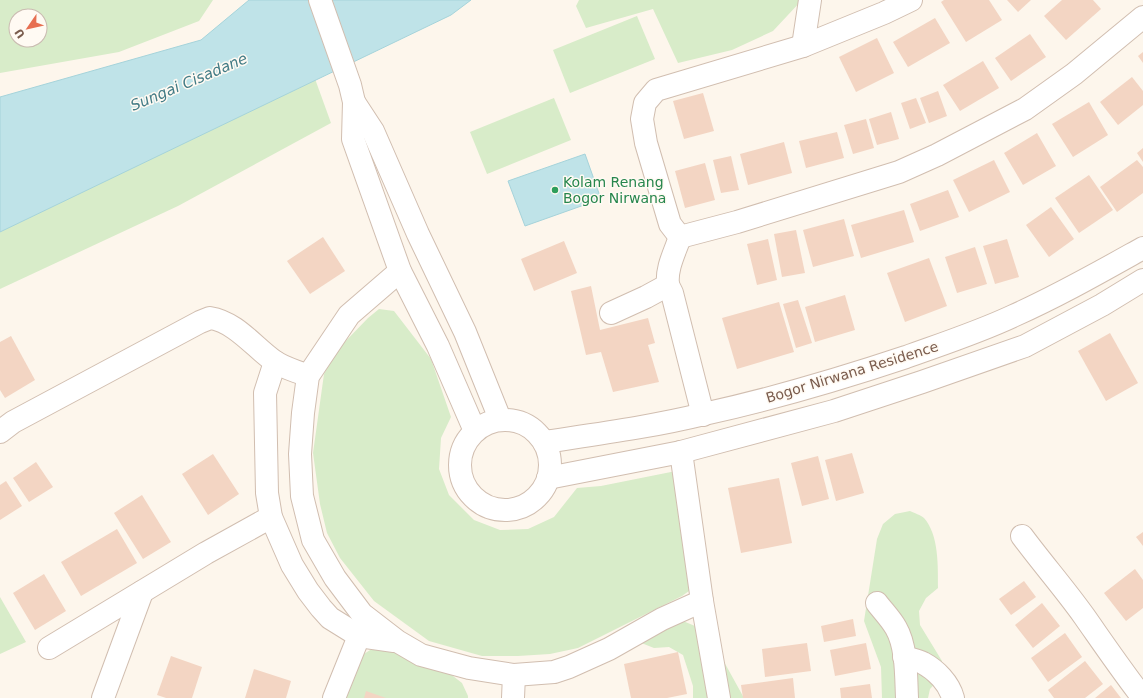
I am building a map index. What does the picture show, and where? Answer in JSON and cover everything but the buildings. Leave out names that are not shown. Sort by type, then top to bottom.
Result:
[{"type":"street","points":[[320,0],[352,94],[373,131],[418,234],[465,332],[500,420]]},
{"type":"street","points":[[803,46],[810,0]]},
{"type":"street","points":[[680,237],[670,224],[646,143],[642,119],[645,103],[656,90],[803,46],[880,6],[911,0]]},
{"type":"street","points":[[680,237],[737,222],[892,174],[937,155],[1025,109],[1074,74],[1143,17]]},
{"type":"street","points":[[352,94],[353,140],[400,270],[438,346],[475,430]]},
{"type":"street","points":[[680,237],[667,277],[703,415]]},
{"type":"street","name":"Bogor Nirwana Residence","points":[[544,442],[600,434],[703,415],[804,389],[874,368],[948,342],[1013,316],[1076,285],[1143,248]]},
{"type":"street","points":[[334,698],[364,628],[362,614],[335,578],[313,540],[302,496],[300,454],[308,376],[349,315],[400,270]]},
{"type":"street","name":"Bogor Nirwana Residence","points":[[548,478],[681,452],[834,411],[922,382],[1025,346],[1102,305],[1143,280]]},
{"type":"street","points":[[611,313],[646,297],[668,284]]},
{"type":"street","points":[[1013,316],[1025,346]]},
{"type":"street","points":[[0,432],[13,422],[210,318],[226,322],[275,362],[308,376]]},
{"type":"street","points":[[275,362],[265,393],[267,494],[271,517],[292,565],[308,591],[330,618],[364,628],[398,642],[421,654],[469,668],[514,675],[554,672],[569,667],[609,649],[662,619],[702,602]]},
{"type":"street","points":[[500,420],[513,420],[525,425],[535,432],[544,442],[549,454],[550,466],[548,478],[541,493],[528,504],[513,510],[496,509],[480,503],[468,492],[461,476],[460,460],[465,444],[475,430],[487,423],[500,420]]},
{"type":"street","points":[[681,452],[702,602],[719,698]]},
{"type":"street","points":[[50,648],[206,553],[271,517]]},
{"type":"street","points":[[1022,536],[1083,615],[1143,698]]},
{"type":"street","points":[[103,698],[142,592]]},
{"type":"street","points":[[877,603],[896,628],[900,638],[904,658],[907,698]]},
{"type":"street","points":[[904,658],[922,662],[935,672],[945,681],[951,690],[953,698]]},
{"type":"street","points":[[513,698],[514,675]]},
{"type":"green space","points":[[0,0],[213,0],[199,21],[119,52],[0,73]]},
{"type":"green space","points":[[579,0],[802,0],[773,31],[732,50],[678,63],[653,9],[586,28],[576,6]]},
{"type":"green space","points":[[637,16],[655,59],[570,93],[553,50]]},
{"type":"green space","points":[[314,76],[331,123],[178,206],[0,289],[0,231]]},
{"type":"green space","points":[[554,98],[571,140],[487,174],[470,132]]},
{"type":"green space","points":[[379,309],[394,311],[431,359],[451,417],[441,438],[439,469],[449,495],[474,520],[500,530],[528,529],[554,517],[577,488],[601,486],[676,471],[692,584],[689,591],[682,596],[578,648],[550,654],[518,656],[482,656],[429,641],[374,601],[340,558],[327,533],[320,504],[313,453],[324,374],[338,349],[368,318]]},
{"type":"green space","points":[[910,511],[924,518],[929,525],[933,533],[937,551],[938,588],[926,598],[919,611],[920,625],[942,661],[940,678],[930,689],[928,698],[882,698],[881,667],[864,621],[877,539],[883,524],[895,514]]},
{"type":"green space","points":[[0,597],[26,642],[0,654]]},
{"type":"green space","points":[[683,621],[707,631],[744,698],[693,698],[693,686],[683,655],[669,647],[654,648],[639,642]]},
{"type":"green space","points":[[381,645],[440,666],[462,683],[468,698],[341,698],[350,673],[358,660],[371,650]]},
{"type":"water","name":"Sungai Cisadane","points":[[249,0],[471,0],[451,15],[0,232],[0,97],[201,40]]},
{"type":"water","name":"Kolam Renang Bogor Nirwana","points":[[585,154],[601,199],[525,226],[508,181]]},
{"type":"place","name":"Kolam Renang Bogor Nirwana","points":[[555,190]]}]
